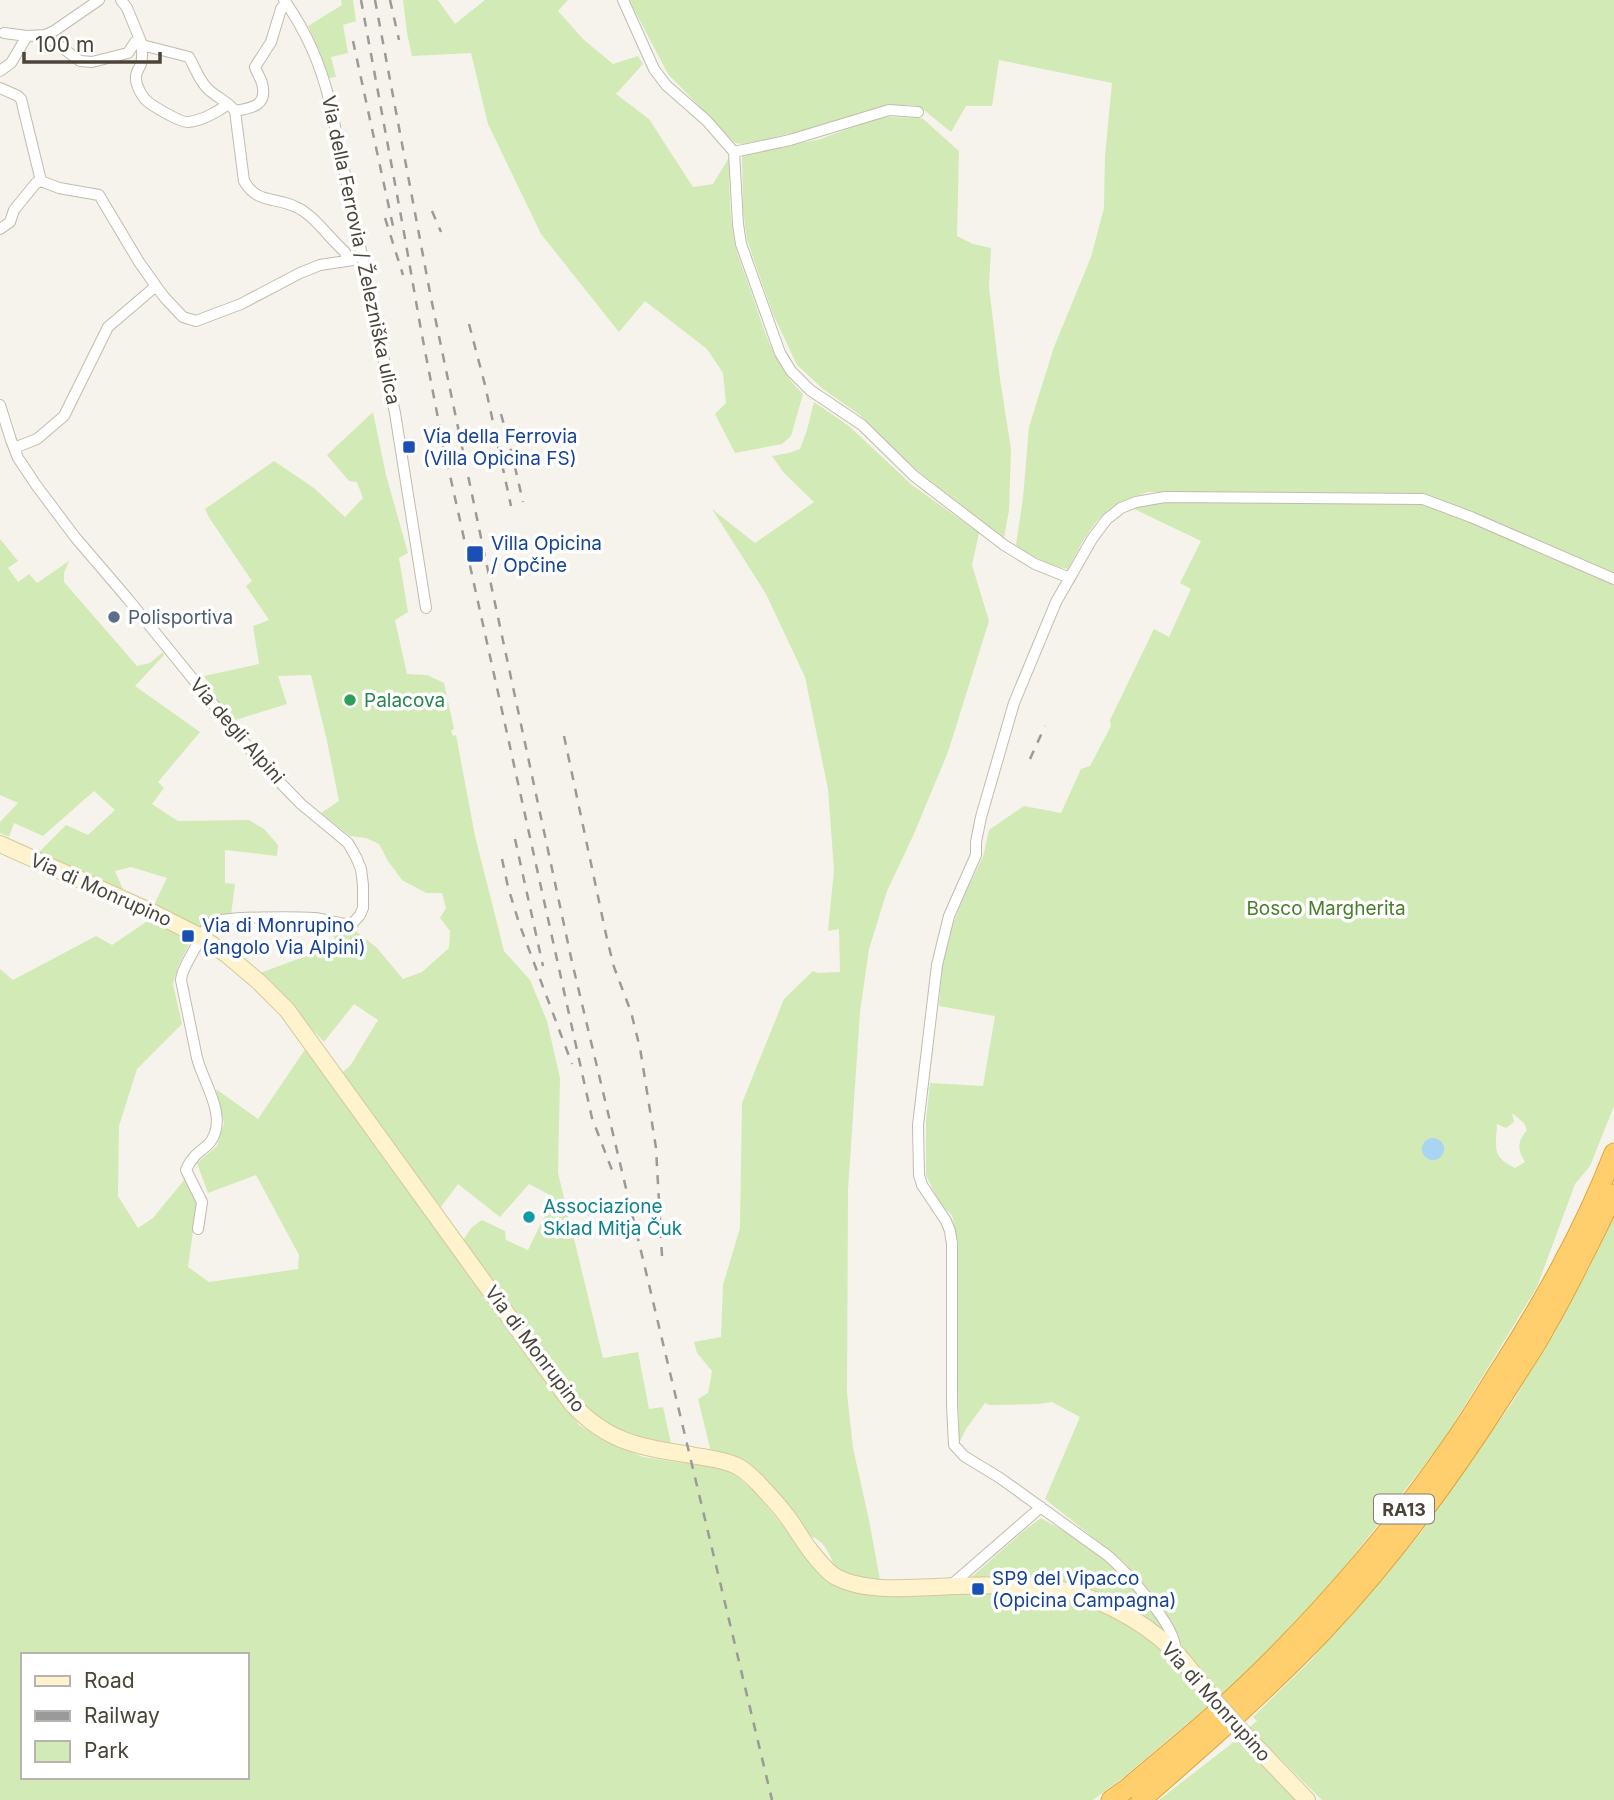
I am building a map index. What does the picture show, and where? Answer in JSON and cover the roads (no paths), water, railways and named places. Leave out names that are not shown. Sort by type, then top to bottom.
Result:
[{"type":"highway","name":"RA13","points":[[1111,1800],[1259,1674],[1344,1582],[1408,1505],[1452,1445],[1530,1322],[1570,1250],[1614,1153]]},
{"type":"highway","name":"RA13","points":[[1141,1800],[1222,1730],[1326,1628],[1424,1510],[1468,1451],[1545,1329],[1614,1194]]},
{"type":"main road","name":"Via di Monrupino","points":[[0,844],[201,937],[259,982],[286,1010],[565,1394],[590,1421],[612,1436],[632,1444],[719,1460],[737,1466],[765,1491],[823,1566],[836,1577],[883,1588],[1041,1587],[1066,1591],[1099,1602],[1136,1621],[1175,1651],[1243,1734],[1307,1800]]},
{"type":"street","points":[[1,33],[45,36],[99,0]]},
{"type":"street","points":[[121,0],[141,43],[141,64],[135,75],[144,99],[184,122],[194,121],[222,109],[258,105],[262,84],[255,66],[271,42],[285,1]]},
{"type":"street","points":[[623,0],[654,69],[666,85],[707,121],[734,152],[741,244],[780,353],[791,371],[810,390],[862,425],[914,476],[1004,545],[1035,564],[1070,578]]},
{"type":"street","name":"Via della Ferrovia / Železniška ulica","points":[[285,1],[309,39],[326,83],[395,413],[426,608]]},
{"type":"street","points":[[0,71],[11,63],[27,36]]},
{"type":"street","points":[[45,36],[75,58],[88,62],[128,53],[135,42],[189,57],[204,84],[231,107],[244,181],[248,188],[261,197],[294,205],[304,211],[345,252],[347,261]]},
{"type":"street","points":[[0,88],[21,99],[41,181]]},
{"type":"street","points":[[734,152],[809,135],[889,110],[918,112]]},
{"type":"street","points":[[0,229],[10,222],[13,210],[36,183],[41,181],[59,188],[99,195],[139,262],[165,298],[183,317],[196,321],[241,304],[320,265],[363,259]]},
{"type":"street","points":[[8,444],[37,439],[64,416],[108,327],[156,286]]},
{"type":"street","name":"Via degli Alpini","points":[[0,405],[8,444],[75,537],[261,763],[302,804],[348,843],[361,869],[363,908],[352,924],[315,918],[233,919],[211,922],[201,937]]},
{"type":"street","points":[[1175,1651],[1174,1639],[1142,1588],[1107,1555],[1000,1478],[964,1456],[954,1446],[951,1405],[952,1244],[946,1221],[922,1185],[919,1175],[918,1125],[937,965],[949,916],[976,855],[981,817],[1014,703],[1052,610],[1101,526],[1121,508],[1136,502],[1165,497],[1423,499],[1614,579]]},
{"type":"street","points":[[198,1229],[202,1202],[186,1170],[193,1158],[212,1140],[217,1116],[209,1085],[200,1069],[181,980],[201,937]]},
{"type":"street","points":[[950,1586],[1041,1507]]},
{"type":"water","points":[[1433,1138],[1441,1141],[1444,1149],[1441,1157],[1433,1160],[1425,1157],[1422,1149],[1425,1141]]},
{"type":"railway","points":[[361,0],[442,439],[592,1118],[615,1178]]},
{"type":"railway","points":[[375,0],[431,298],[572,962],[772,1800]]},
{"type":"railway","points":[[390,0],[399,40]]},
{"type":"railway","points":[[353,41],[393,226]]},
{"type":"railway","points":[[432,211],[441,232]]},
{"type":"railway","points":[[385,218],[403,275]]},
{"type":"railway","points":[[469,324],[511,506]]},
{"type":"railway","points":[[501,414],[523,502]]},
{"type":"railway","points":[[1030,759],[1045,726]]},
{"type":"railway","points":[[564,736],[607,939],[640,1048],[656,1148],[662,1256]]},
{"type":"railway","points":[[515,839],[543,966]]},
{"type":"railway","points":[[502,859],[519,923],[572,1064]]},
{"type":"place","name":"Via della Ferrovia (Villa Opicina FS)","points":[[409,447]]},
{"type":"place","name":"Villa Opicina / Opčine","points":[[475,554]]},
{"type":"place","name":"Polisportiva","points":[[114,617]]},
{"type":"place","name":"Palacova","points":[[350,700]]},
{"type":"place","name":"Via di Monrupino (angolo Via Alpini)","points":[[188,936]]},
{"type":"place","name":"Associazione Sklad Mitja Čuk","points":[[529,1217]]},
{"type":"place","name":"SP9 del Vipacco (Opicina Campagna)","points":[[978,1589]]},
{"type":"park label","name":"Bosco Margherita","points":[[1326,908]]}]
